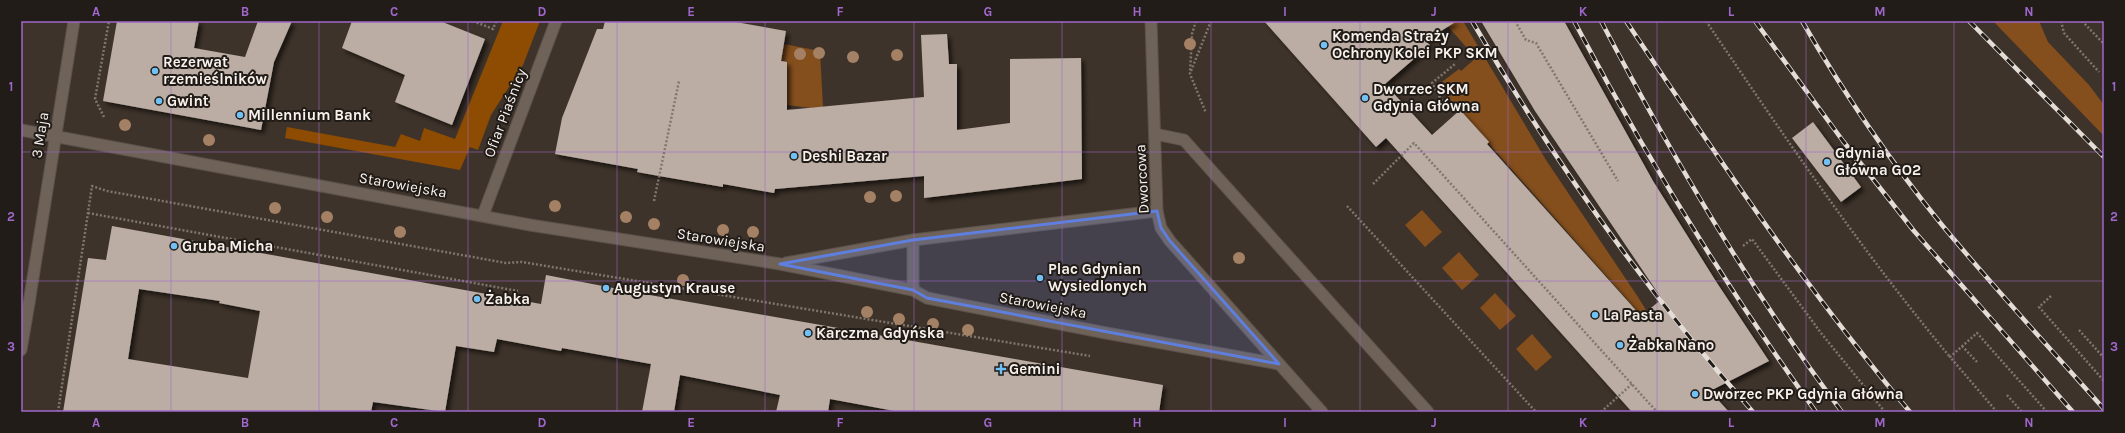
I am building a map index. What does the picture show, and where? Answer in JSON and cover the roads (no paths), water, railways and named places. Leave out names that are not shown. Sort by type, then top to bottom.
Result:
[{"type":"street","name":"3 Maja","points":[[21,350],[74,21]]},
{"type":"street","name":"Ofiar Piaśnicy","points":[[483,215],[556,21]]},
{"type":"street","name":"Dworcowa","points":[[1152,21],[1157,211],[1162,228],[1170,241],[1322,412]]},
{"type":"street","name":"Starowiejska","points":[[21,130],[605,237],[780,264],[913,290],[928,298],[1279,364]]},
{"type":"street","points":[[1155,134],[1184,140],[1428,412]]},
{"type":"street","name":"Starowiejska","points":[[780,264],[913,240],[1157,211]]},
{"type":"street","points":[[913,240],[913,290]]},
{"type":"railway","points":[[1472,21],[1503,73],[1568,174],[1638,272],[1675,319],[1753,412]]},
{"type":"railway","points":[[1574,21],[1601,72],[1688,221],[1750,317],[1816,412]]},
{"type":"railway","points":[[1601,21],[1684,172],[1744,270],[1808,366],[1842,412]]},
{"type":"railway","points":[[1626,21],[1728,171],[1798,270],[1834,318],[1910,412]]},
{"type":"railway","points":[[1755,21],[1843,141],[1914,231],[2073,412]]},
{"type":"railway","points":[[1802,21],[1868,126],[1923,201],[2022,318],[2104,409]]},
{"type":"railway","points":[[1969,21],[2104,157]]},
{"type":"place","name":"Komenda Straży Ochrony Kolei PKP SKM","points":[[1324,45]]},
{"type":"place","name":"Rezerwat rzemieślników","points":[[155,71]]},
{"type":"place","name":"Dworzec SKM Gdynia Główna","points":[[1365,98]]},
{"type":"place","name":"Gwint","points":[[159,101]]},
{"type":"place","name":"Millennium Bank","points":[[240,115]]},
{"type":"place","name":"Deshi Bazar","points":[[794,156]]},
{"type":"place","name":"Gdynia Główna GO2","points":[[1827,162]]},
{"type":"place","name":"Gruba Micha","points":[[174,246]]},
{"type":"place","name":"Plac Gdynian Wysiedlonych","points":[[1040,278]]},
{"type":"place","name":"Augustyn Krause","points":[[606,288]]},
{"type":"place","name":"Żabka","points":[[477,299]]},
{"type":"place","name":"La Pasta","points":[[1595,315]]},
{"type":"place","name":"Karczma Gdyńska","points":[[808,333]]},
{"type":"place","name":"Żabka Nano","points":[[1620,345]]},
{"type":"place","name":"Gemini","points":[[1001,369]]},
{"type":"place","name":"Dworzec PKP Gdynia Główna","points":[[1695,394]]}]
